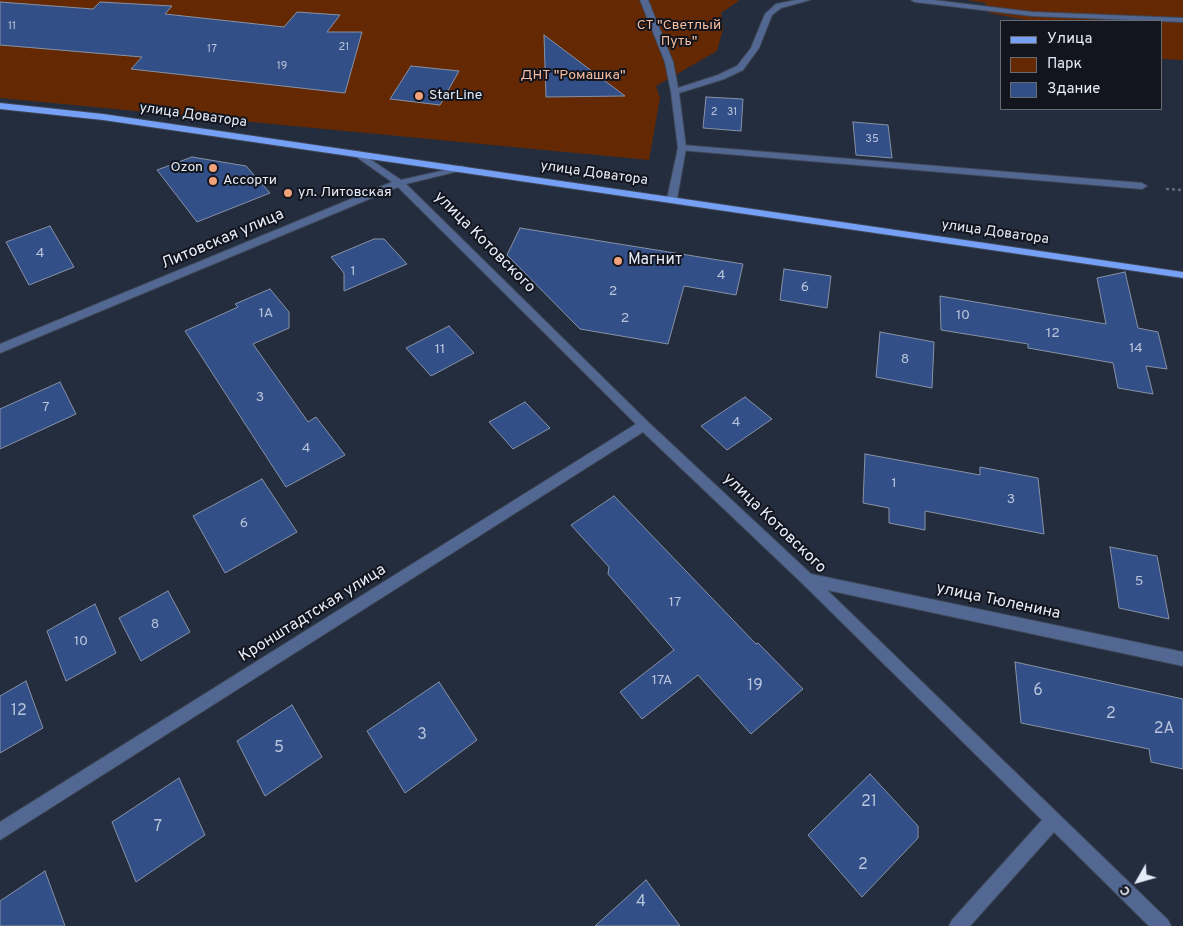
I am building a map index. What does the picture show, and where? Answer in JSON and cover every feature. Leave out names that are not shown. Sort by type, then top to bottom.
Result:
[{"type":"main road","name":"улица Доватора","points":[[0,106],[103,117],[1183,275]]},
{"type":"street","points":[[644,0],[669,62],[675,92],[682,148],[672,199]]},
{"type":"street","points":[[675,92],[721,77],[740,68],[756,48],[769,14],[779,6],[806,0]]},
{"type":"street","points":[[915,0],[1032,14],[1183,20]]},
{"type":"street","points":[[682,148],[1142,186]]},
{"type":"street","name":"улица Котовского","points":[[358,154],[399,184],[644,425],[807,579],[1162,926]]},
{"type":"street","name":"Литовская улица","points":[[0,349],[399,184],[460,168]]},
{"type":"street","name":"Кронштадтская улица","points":[[0,832],[644,425]]},
{"type":"street","name":"улица Тюленина","points":[[807,579],[1183,659]]},
{"type":"street","points":[[958,926],[1053,820]]},
{"type":"green space","name":"ДНТ \"Ромашка\"","points":[[0,0],[740,0],[721,13],[723,29],[717,51],[656,86],[660,98],[649,160],[0,98]]},
{"type":"green space","points":[[967,0],[1183,0],[1183,60],[1163,59],[1163,20],[1026,20],[989,13],[985,3]]},
{"type":"building","points":[[0,2],[93,9],[100,2],[172,6],[165,14],[284,27],[297,12],[340,15],[327,32],[362,32],[345,93],[131,69],[142,57],[0,45]]},
{"type":"building","points":[[544,35],[625,96],[546,97]]},
{"type":"building","points":[[411,66],[459,71],[440,105],[390,99]]},
{"type":"building","points":[[706,97],[743,99],[741,131],[703,128]]},
{"type":"building","points":[[853,122],[888,125],[892,158],[856,155]]},
{"type":"building","name":"Ассорти","points":[[192,157],[246,166],[270,193],[197,222],[157,170]]},
{"type":"building","points":[[50,226],[74,267],[29,285],[6,242]]},
{"type":"building","points":[[520,228],[743,264],[736,295],[684,286],[668,344],[580,329],[507,255]]},
{"type":"building","points":[[374,239],[384,239],[407,264],[344,291],[344,273],[331,257]]},
{"type":"building","points":[[784,269],[831,276],[827,308],[780,300]]},
{"type":"building","points":[[1125,272],[1138,328],[1158,332],[1167,369],[1146,366],[1153,394],[1118,388],[1113,363],[1028,348],[1028,344],[941,330],[940,296],[1106,324],[1097,278]]},
{"type":"building","points":[[270,289],[289,312],[289,328],[253,344],[308,422],[316,417],[345,455],[286,487],[185,331],[238,307],[235,304]]},
{"type":"building","points":[[449,326],[474,353],[431,376],[406,348]]},
{"type":"building","points":[[880,332],[934,342],[932,388],[876,377]]},
{"type":"building","points":[[60,382],[76,414],[0,449],[0,409]]},
{"type":"building","points":[[745,397],[772,419],[727,450],[701,426]]},
{"type":"building","points":[[525,402],[550,428],[513,449],[489,422]]},
{"type":"building","points":[[865,454],[980,475],[980,467],[1038,478],[1044,534],[925,511],[925,530],[889,523],[889,508],[863,503]]},
{"type":"building","points":[[262,479],[297,532],[225,573],[193,516]]},
{"type":"building","points":[[614,496],[756,644],[758,643],[803,689],[751,734],[698,675],[642,719],[620,692],[674,650],[608,574],[609,567],[571,525]]},
{"type":"building","points":[[1110,547],[1157,556],[1169,619],[1119,608]]},
{"type":"building","points":[[168,591],[190,632],[141,661],[119,618]]},
{"type":"building","points":[[95,604],[116,653],[66,681],[47,631]]},
{"type":"building","points":[[1015,662],[1183,699],[1183,769],[1151,762],[1149,749],[1021,723]]},
{"type":"building","points":[[26,681],[43,728],[0,753],[0,696]]},
{"type":"building","points":[[439,682],[477,740],[405,793],[367,731]]},
{"type":"building","points":[[292,705],[322,757],[265,796],[237,741]]},
{"type":"building","points":[[870,774],[918,826],[918,838],[862,897],[808,835]]},
{"type":"building","points":[[179,778],[205,835],[136,882],[112,822]]},
{"type":"building","points":[[45,871],[65,926],[0,926],[0,901]]},
{"type":"building","points":[[646,880],[680,926],[595,926]]},
{"type":"place","name":"StarLine","points":[[419,96]]},
{"type":"place","name":"Ozon","points":[[213,168]]},
{"type":"place","name":"Ассорти","points":[[213,181]]},
{"type":"place","name":"ул. Литовская","points":[[288,193]]},
{"type":"place","name":"Магнит","points":[[618,261]]},
{"type":"park label","name":"СТ \"Светлый Путь\"","points":[[679,34]]}]
